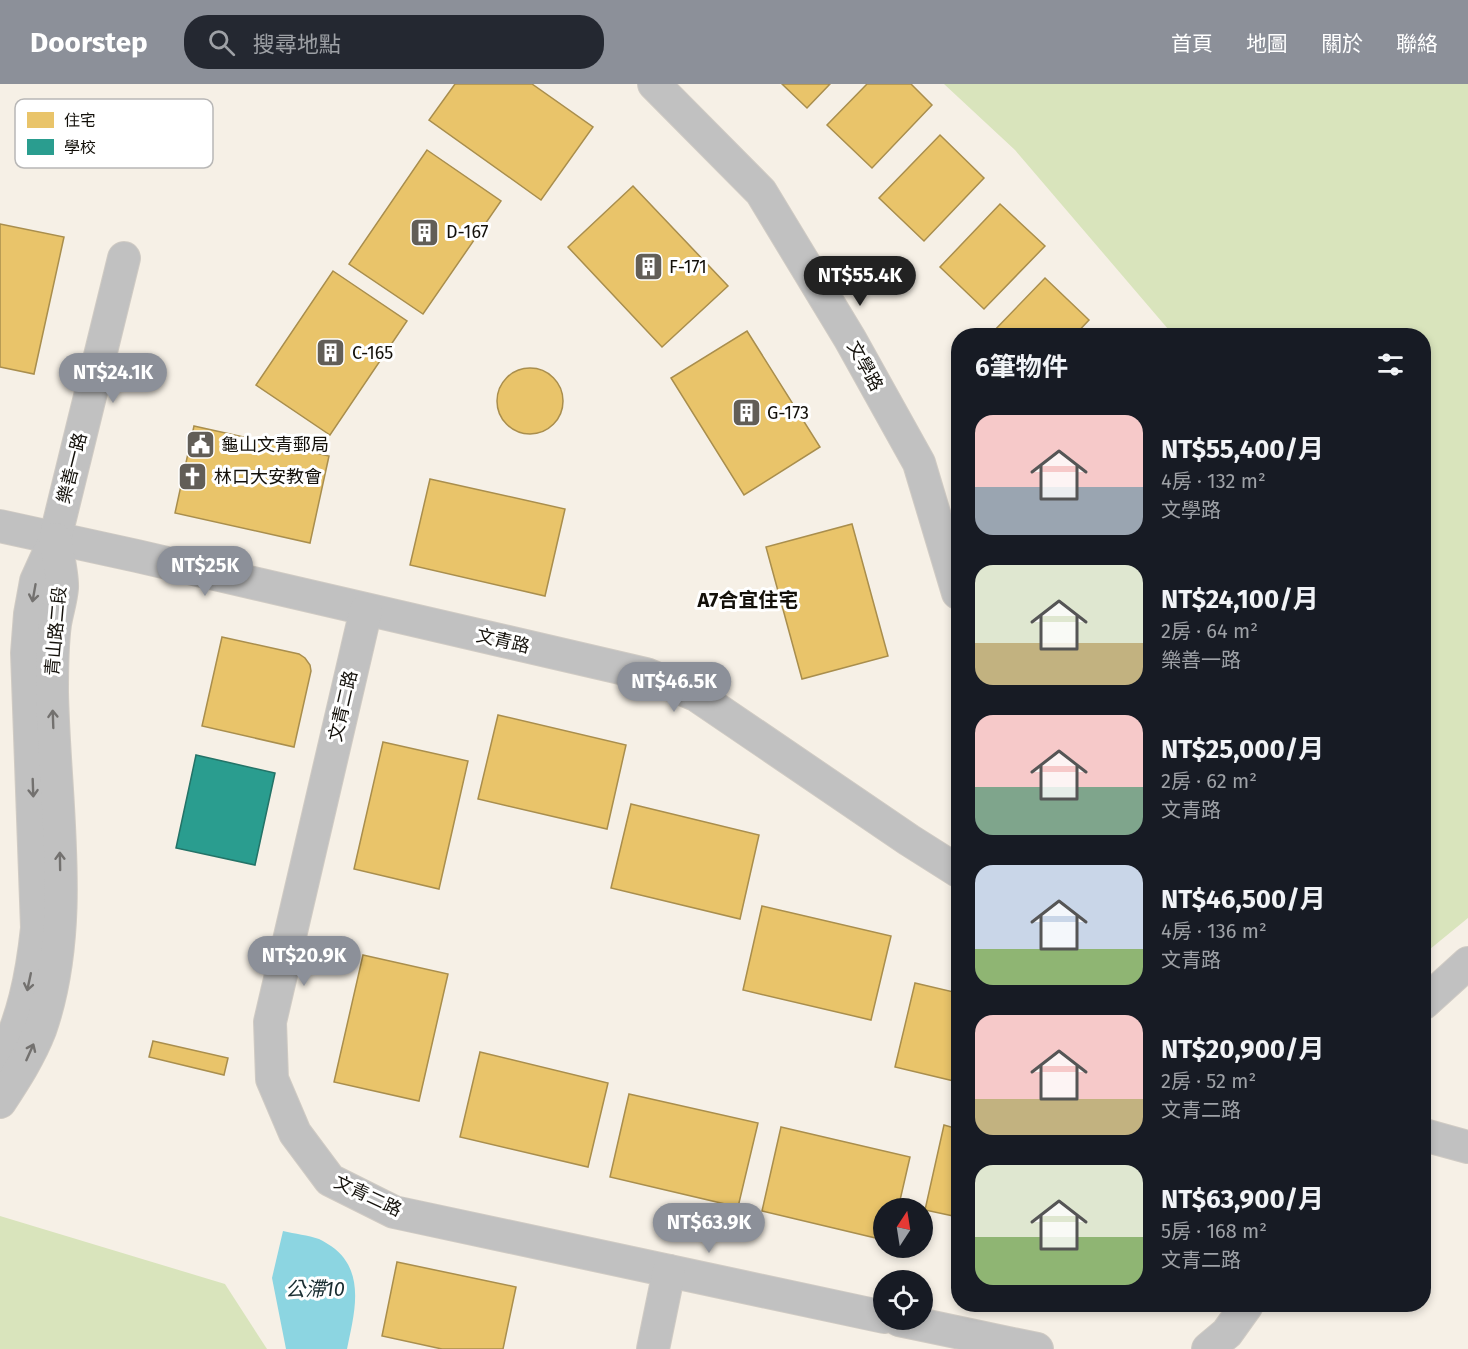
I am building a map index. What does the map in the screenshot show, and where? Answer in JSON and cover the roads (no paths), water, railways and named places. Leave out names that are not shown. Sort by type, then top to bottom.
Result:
[{"type":"street","name":"文學路","points":[[654,84],[761,192],[850,339],[919,464],[951,565]]},
{"type":"street","name":"樂善一路","points":[[54,539],[124,258]]},
{"type":"street","name":"文青路","points":[[0,526],[646,674],[696,695],[951,867]]},
{"type":"street","name":"青山路二段","points":[[0,1063],[19,1021],[34,959],[37,928],[27,653],[30,614],[36,581],[54,539]]},
{"type":"street","name":"青山路二段","points":[[0,1102],[24,1065],[39,1032],[51,995],[57,956],[60,919],[59,843],[52,669],[55,625],[62,587],[54,539]]},
{"type":"street","name":"文青二路","points":[[366,610],[270,1023],[272,1079],[295,1133],[330,1180],[394,1212],[873,1315]]},
{"type":"street","points":[[1431,997],[1468,963]]},
{"type":"street","points":[[1431,1137],[1468,1147]]},
{"type":"street","points":[[653,1349],[669,1271]]},
{"type":"street","points":[[1208,1349],[1227,1333],[1243,1312]]},
{"type":"street","points":[[933,1327],[1037,1349]]},
{"type":"water","name":"公滯10","points":[[283,1231],[310,1236],[322,1241],[342,1256],[350,1268],[354,1280],[355,1308],[347,1349],[286,1349],[272,1278]]},
{"type":"place","name":"D-167","points":[[425,232]]},
{"type":"place","name":"F-171","points":[[648,267]]},
{"type":"place","name":"C-165","points":[[331,353]]},
{"type":"place","name":"G-173","points":[[746,413]]},
{"type":"place","name":"龜山文青郵局","points":[[200,445]]},
{"type":"place","name":"林口大安教會","points":[[193,477]]},
{"type":"district","name":"A7合宜住宅","points":[[748,600]]}]
